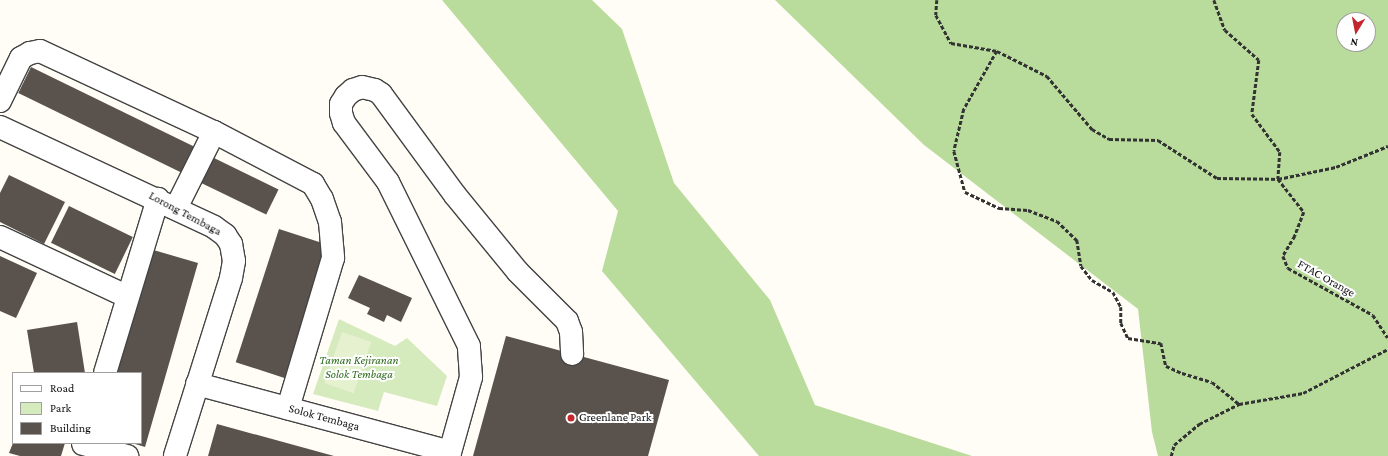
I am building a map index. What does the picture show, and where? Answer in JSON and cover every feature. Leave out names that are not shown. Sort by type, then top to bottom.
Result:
[{"type":"street","points":[[0,101],[21,58],[30,53],[40,51],[214,132],[313,184],[322,199],[330,222],[334,258],[288,408]]},
{"type":"street","points":[[450,454],[471,377],[469,346],[388,182],[344,123],[341,113],[342,104],[346,96],[353,90],[362,87],[375,90],[381,94],[455,195],[518,272],[566,321],[571,332],[572,354]]},
{"type":"street","name":"Lorong Tembaga","points":[[0,127],[214,227],[225,235],[231,244],[234,261],[231,278],[175,456]]},
{"type":"street","points":[[104,372],[128,296],[167,204],[214,132]]},
{"type":"street","points":[[0,236],[128,296]]},
{"type":"street","name":"Solok Tembaga","points":[[197,384],[450,454]]},
{"type":"street","points":[[82,448],[127,456]]},
{"type":"path","points":[[937,0],[936,15],[951,43],[997,51],[1047,76],[1092,129],[1109,139],[1158,140],[1217,178],[1278,179],[1336,167],[1388,146]]},
{"type":"path","points":[[1214,0],[1225,30],[1260,60],[1252,114],[1280,152],[1278,179]]},
{"type":"path","points":[[997,51],[964,109],[954,150],[965,192],[999,208],[1028,210],[1057,221],[1077,240],[1081,266],[1092,280],[1113,292],[1121,307],[1121,323],[1128,338],[1161,343],[1166,366],[1182,373],[1212,382],[1239,404]]},
{"type":"path","name":"FTAC Orange","points":[[1278,179],[1304,212],[1295,236],[1283,256],[1288,268],[1373,316],[1388,338]]},
{"type":"path","points":[[1171,456],[1174,446],[1200,424],[1239,404],[1303,392],[1388,349]]},
{"type":"green space","points":[[442,0],[592,0],[622,29],[674,183],[770,300],[815,405],[972,456],[759,456],[602,271],[618,211]]},
{"type":"green space","points":[[775,0],[1388,0],[1388,456],[1158,456],[1152,432],[1138,309],[924,145]]},
{"type":"green space","name":"Taman Kejiranan Solok Tembaga","points":[[339,319],[395,346],[407,338],[447,376],[437,406],[384,392],[378,411],[313,394]]},
{"type":"green space","points":[[342,332],[371,342],[354,393],[324,383]]},
{"type":"building","points":[[31,67],[195,147],[183,173],[18,93]]},
{"type":"building","points":[[212,157],[279,189],[266,215],[200,182]]},
{"type":"building","points":[[9,175],[65,202],[44,244],[0,222],[0,193]]},
{"type":"building","points":[[69,206],[133,237],[115,274],[51,243]]},
{"type":"building","points":[[279,229],[328,245],[285,378],[236,362]]},
{"type":"building","points":[[150,249],[198,263],[145,447],[135,444],[142,444],[142,372],[114,372]]},
{"type":"building","points":[[0,256],[37,273],[16,318],[0,311]]},
{"type":"building","points":[[359,275],[412,298],[401,322],[387,315],[384,322],[367,314],[370,308],[348,298]]},
{"type":"building","points":[[77,322],[85,372],[34,372],[27,330]]},
{"type":"building","name":"Greenlane Park","points":[[506,336],[669,380],[648,456],[473,456]]},
{"type":"building","points":[[217,424],[334,456],[208,456]]},
{"type":"building","points":[[13,444],[65,444],[61,456],[20,456],[9,453]]},
{"type":"place","name":"Greenlane Park","points":[[571,418]]}]
